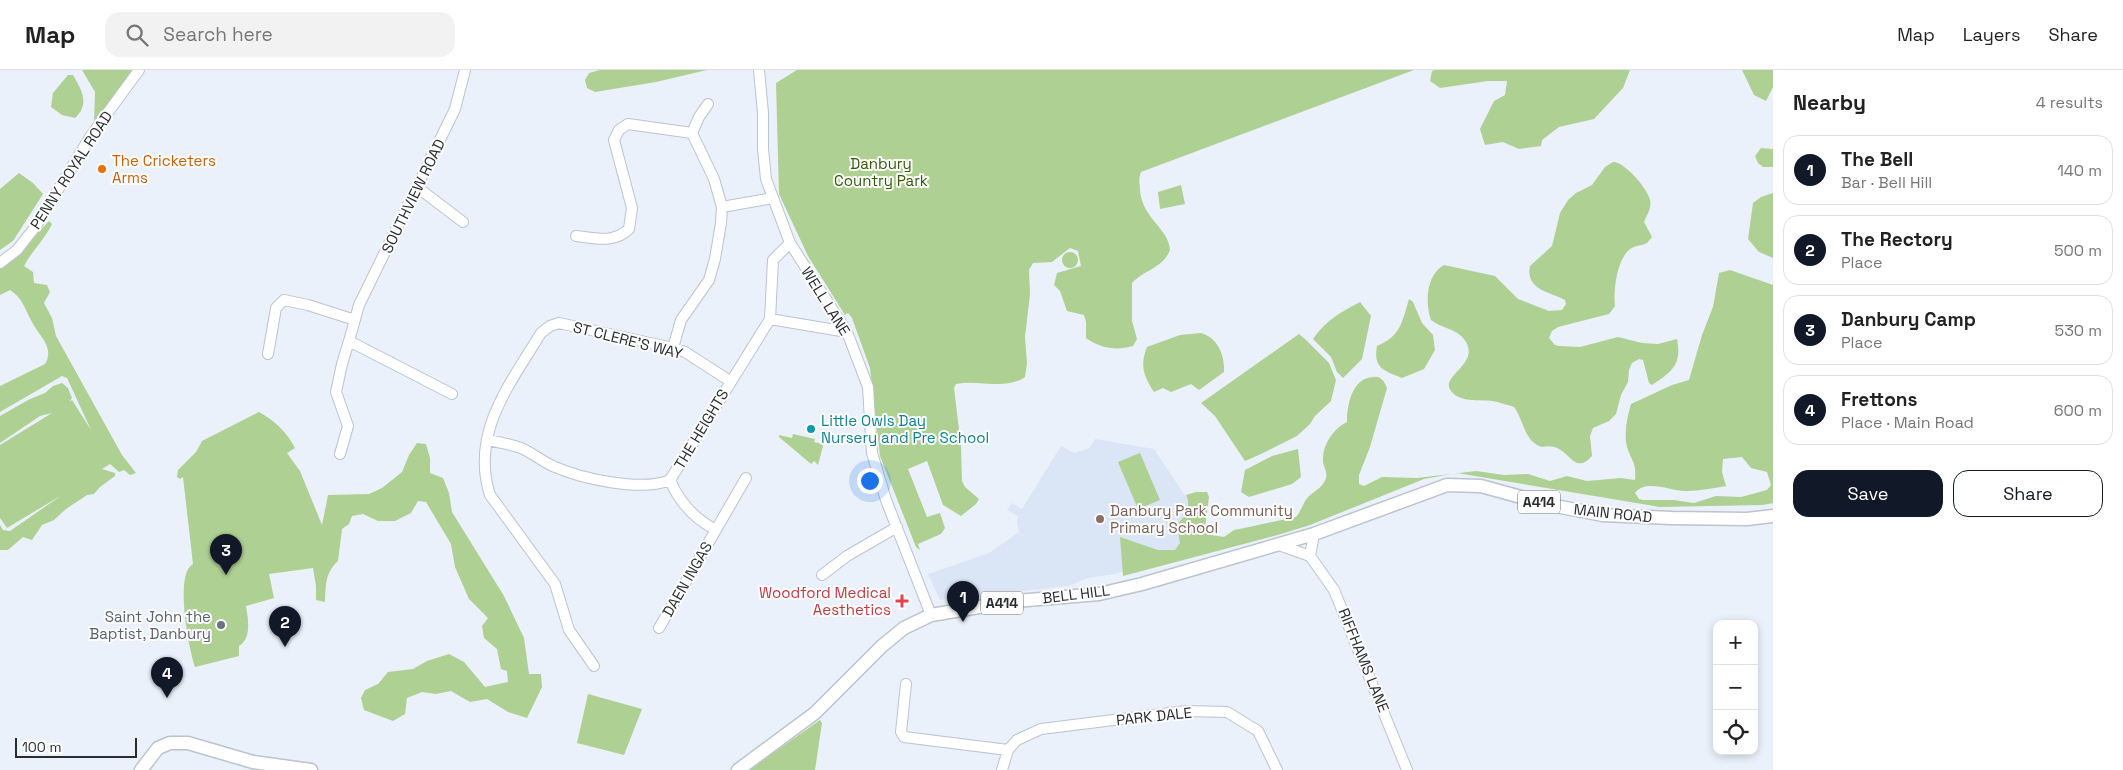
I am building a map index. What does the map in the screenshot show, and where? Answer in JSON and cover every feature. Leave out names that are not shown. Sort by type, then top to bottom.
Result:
[{"type":"main road","name":"MAIN ROAD","points":[[1314,534],[1447,484],[1481,486],[1550,506],[1603,514],[1728,519],[1773,516]]},
{"type":"main road","name":"BELL HILL","points":[[738,770],[815,713],[882,646],[904,628],[931,615],[1015,601],[1099,594],[1142,584],[1314,534]]},
{"type":"main road","points":[[141,770],[158,748],[170,743],[188,743],[253,762],[311,770]]},
{"type":"street","name":"SOUTHVIEW ROAD","points":[[340,454],[348,426],[336,392],[359,305],[455,109],[465,70]]},
{"type":"street","name":"WELL LANE","points":[[760,70],[766,179],[790,243],[847,332],[868,387],[872,453],[897,527],[931,615]]},
{"type":"street","name":"PENNY ROYAL ROAD","points":[[0,263],[17,250],[36,226],[90,137],[140,71]]},
{"type":"street","points":[[692,132],[708,104]]},
{"type":"street","points":[[576,236],[611,239],[621,237],[629,229],[632,208],[614,140],[619,130],[628,124],[692,132]]},
{"type":"street","points":[[673,348],[681,320],[708,280],[715,259],[722,207],[714,179],[692,132]]},
{"type":"street","points":[[417,187],[463,222]]},
{"type":"street","points":[[722,207],[773,198]]},
{"type":"street","name":"THE HEIGHTS","points":[[488,440],[519,447],[553,467],[578,476],[635,484],[660,484],[670,480],[770,319],[773,260],[790,243]]},
{"type":"street","points":[[268,354],[276,308],[284,300],[355,320]]},
{"type":"street","points":[[770,319],[847,332]]},
{"type":"street","name":"ST CLERE'S WAY","points":[[594,666],[569,630],[555,584],[490,495],[485,479],[483,462],[495,409],[540,333],[550,326],[559,323],[673,348],[684,352],[730,381]]},
{"type":"street","points":[[349,342],[452,394]]},
{"type":"street","name":"DAEN INGAS","points":[[659,628],[746,478]]},
{"type":"street","name":"DAEN INGAS","points":[[670,480],[677,494],[694,516],[716,530]]},
{"type":"street","points":[[822,575],[847,556],[897,527]]},
{"type":"street","points":[[1279,545],[1310,556],[1314,534]]},
{"type":"street","name":"RIFFHAMS LANE","points":[[1310,556],[1334,590],[1408,770]]},
{"type":"street","points":[[906,684],[901,732],[904,737],[1008,750],[1002,770]]},
{"type":"street","name":"PARK DALE","points":[[1008,750],[1017,740],[1042,729],[1186,710],[1227,712],[1258,731],[1277,770]]},
{"type":"shaded area","name":"Danbury Park Community Primary School","points":[[1095,439],[1154,449],[1188,500],[1188,513],[1195,548],[1115,574],[1088,578],[1068,586],[940,600],[928,574],[989,553],[1019,532],[1018,516],[1007,510],[1012,503],[1022,509],[1061,446],[1074,453],[1090,448]]},
{"type":"green space","points":[[82,70],[136,70],[94,124],[95,92]]},
{"type":"green space","points":[[600,70],[707,70],[656,82],[595,92],[587,88],[585,80],[589,73]]},
{"type":"green space","name":"Danbury Country Park","points":[[797,70],[1414,70],[1141,172],[1139,182],[1141,198],[1149,215],[1165,235],[1170,250],[1163,261],[1132,283],[1132,321],[1137,339],[1133,346],[1114,348],[1091,341],[1086,338],[1084,315],[1067,311],[1060,291],[1054,285],[1057,273],[1081,266],[1078,251],[1070,248],[1052,262],[1033,263],[1029,270],[1030,294],[1025,337],[1027,363],[1025,377],[1017,381],[1000,384],[956,384],[954,388],[961,446],[962,481],[965,487],[979,499],[976,504],[961,516],[943,505],[927,461],[908,469],[927,517],[940,513],[945,528],[941,534],[918,544],[920,550],[916,547],[880,456],[870,368],[852,318],[848,313],[845,315],[808,256],[779,194],[776,83]]},
{"type":"green space","points":[[1630,70],[1623,88],[1594,119],[1559,127],[1542,140],[1541,146],[1519,149],[1503,142],[1485,145],[1480,129],[1494,101],[1505,95],[1507,81],[1488,81],[1440,88],[1430,81],[1432,71]]},
{"type":"green space","points":[[1742,70],[1773,70],[1773,87],[1766,101],[1754,95]]},
{"type":"green space","points":[[68,75],[73,75],[83,97],[80,113],[75,118],[62,115],[51,107],[53,93]]},
{"type":"green space","points":[[1761,148],[1773,149],[1773,167],[1763,167],[1758,163],[1755,156]]},
{"type":"green space","points":[[1613,162],[1618,163],[1629,171],[1645,189],[1650,205],[1644,222],[1652,237],[1647,243],[1629,250],[1621,261],[1617,276],[1615,306],[1609,314],[1558,327],[1552,331],[1549,338],[1555,345],[1580,347],[1618,337],[1642,343],[1658,344],[1677,339],[1678,355],[1677,362],[1670,372],[1652,385],[1649,383],[1643,360],[1639,359],[1632,363],[1628,382],[1621,395],[1616,414],[1609,421],[1593,428],[1590,436],[1592,456],[1585,462],[1579,463],[1559,449],[1551,446],[1542,447],[1531,440],[1514,407],[1492,401],[1467,399],[1454,394],[1449,388],[1450,382],[1468,356],[1468,348],[1461,336],[1431,320],[1428,306],[1428,290],[1434,275],[1444,265],[1495,276],[1518,299],[1549,311],[1562,310],[1566,304],[1565,300],[1535,285],[1529,274],[1530,266],[1552,246],[1560,213],[1568,200],[1576,193],[1592,185],[1605,167]]},
{"type":"green space","points":[[19,173],[33,183],[43,194],[13,241],[0,250],[0,189]]},
{"type":"green space","points":[[1181,185],[1185,204],[1160,209],[1158,192]]},
{"type":"green space","points":[[1773,193],[1773,258],[1759,252],[1748,239],[1753,203],[1761,197]]},
{"type":"green space","points":[[49,221],[52,224],[24,266],[33,272],[34,283],[47,285],[50,292],[44,303],[52,318],[56,336],[122,455],[136,473],[130,475],[124,470],[119,472],[110,464],[102,469],[115,473],[115,476],[94,494],[87,495],[66,509],[54,520],[42,525],[32,540],[23,537],[8,550],[0,550],[0,525],[3,530],[10,531],[62,495],[7,528],[0,518],[0,445],[52,413],[40,416],[0,443],[0,416],[45,393],[53,386],[62,383],[68,388],[72,398],[69,402],[72,400],[91,430],[67,378],[62,376],[0,412],[0,386],[45,364],[48,352],[45,342],[18,297],[10,290],[0,295],[0,267],[12,260]]},
{"type":"green space","points":[[1070,252],[1078,260],[1070,268],[1062,260]]},
{"type":"green space","points":[[1730,270],[1773,285],[1773,503],[1763,505],[1660,507],[1458,473],[1476,471],[1504,475],[1528,474],[1550,481],[1567,476],[1587,481],[1621,478],[1635,480],[1635,467],[1626,439],[1627,421],[1631,404],[1672,385],[1689,380],[1702,335],[1713,307],[1719,273]],"holes":[[[1742,457],[1751,468],[1767,472],[1771,485],[1767,490],[1741,497],[1716,496],[1694,503],[1674,500],[1643,500],[1639,499],[1635,493],[1646,486],[1681,491],[1726,486],[1722,472],[1723,459]]]},
{"type":"green space","points":[[1409,299],[1413,302],[1422,323],[1433,335],[1435,350],[1424,369],[1402,378],[1381,368],[1378,364],[1376,353],[1377,346],[1396,333]]},
{"type":"green space","points":[[1360,302],[1371,316],[1362,359],[1343,378],[1337,372],[1331,357],[1313,339],[1334,318]]},
{"type":"green space","points":[[1201,333],[1212,339],[1219,348],[1222,354],[1224,372],[1199,390],[1191,384],[1171,392],[1163,388],[1154,392],[1147,380],[1143,365],[1147,347],[1180,335]]},
{"type":"green space","points":[[1299,334],[1329,363],[1336,380],[1331,401],[1297,436],[1245,461],[1215,416],[1201,403]]},
{"type":"green space","points":[[1380,378],[1387,388],[1370,447],[1359,475],[1359,484],[1364,486],[1382,477],[1417,478],[1453,474],[1424,479],[1310,525],[1281,534],[1123,576],[1120,537],[1158,550],[1175,550],[1180,543],[1177,524],[1188,513],[1186,495],[1196,492],[1207,492],[1209,497],[1205,528],[1211,535],[1224,537],[1234,530],[1296,517],[1308,497],[1324,482],[1326,470],[1323,453],[1327,442],[1338,428],[1347,422],[1352,394],[1360,382],[1366,379]]},
{"type":"green space","points":[[259,412],[280,427],[292,442],[295,448],[287,453],[300,471],[322,525],[328,495],[369,494],[382,488],[402,472],[409,455],[417,443],[426,444],[430,458],[430,473],[443,478],[449,493],[452,512],[504,596],[524,638],[529,674],[541,674],[542,687],[527,718],[508,712],[487,699],[470,702],[451,691],[436,694],[422,692],[407,698],[405,714],[393,721],[364,710],[361,698],[365,690],[378,684],[388,672],[413,669],[427,661],[449,654],[464,662],[485,687],[508,682],[507,671],[501,669],[497,649],[484,638],[482,626],[488,618],[469,599],[455,567],[451,544],[426,502],[418,501],[411,513],[395,521],[378,521],[363,514],[352,516],[349,524],[342,529],[338,561],[328,574],[325,602],[316,600],[313,568],[269,574],[274,598],[246,606],[247,633],[243,643],[239,646],[239,656],[195,667],[189,645],[184,596],[184,582],[187,571],[193,564],[183,477],[180,479],[177,477],[178,470],[196,452],[202,441]]},
{"type":"green space","points":[[793,434],[815,439],[814,442],[822,444],[824,442],[818,465],[814,461],[811,464],[779,437],[779,435],[792,438]]},
{"type":"green space","points":[[1298,449],[1301,477],[1292,484],[1249,497],[1241,492],[1245,470],[1272,456]]},
{"type":"green space","points":[[1140,453],[1160,500],[1138,509],[1118,462]]},
{"type":"green space","points":[[588,694],[642,709],[624,755],[577,743]]},
{"type":"green space","points":[[820,720],[822,723],[815,770],[749,770]]},
{"type":"place","name":"The Cricketers Arms","points":[[102,169]]},
{"type":"place","name":"Little Owls Day Nursery and Pre School","points":[[811,429]]},
{"type":"place","name":"Danbury Park Community Primary School","points":[[1100,519]]},
{"type":"place","name":"Danbury Camp","points":[[226,575]]},
{"type":"place","name":"Woodford Medical Aesthetics","points":[[902,601]]},
{"type":"place","name":"The Bell","points":[[963,622]]},
{"type":"place","name":"Saint John the Baptist, Danbury","points":[[221,625]]},
{"type":"place","name":"The Rectory","points":[[285,647]]},
{"type":"place","name":"Frettons","points":[[167,698]]}]
